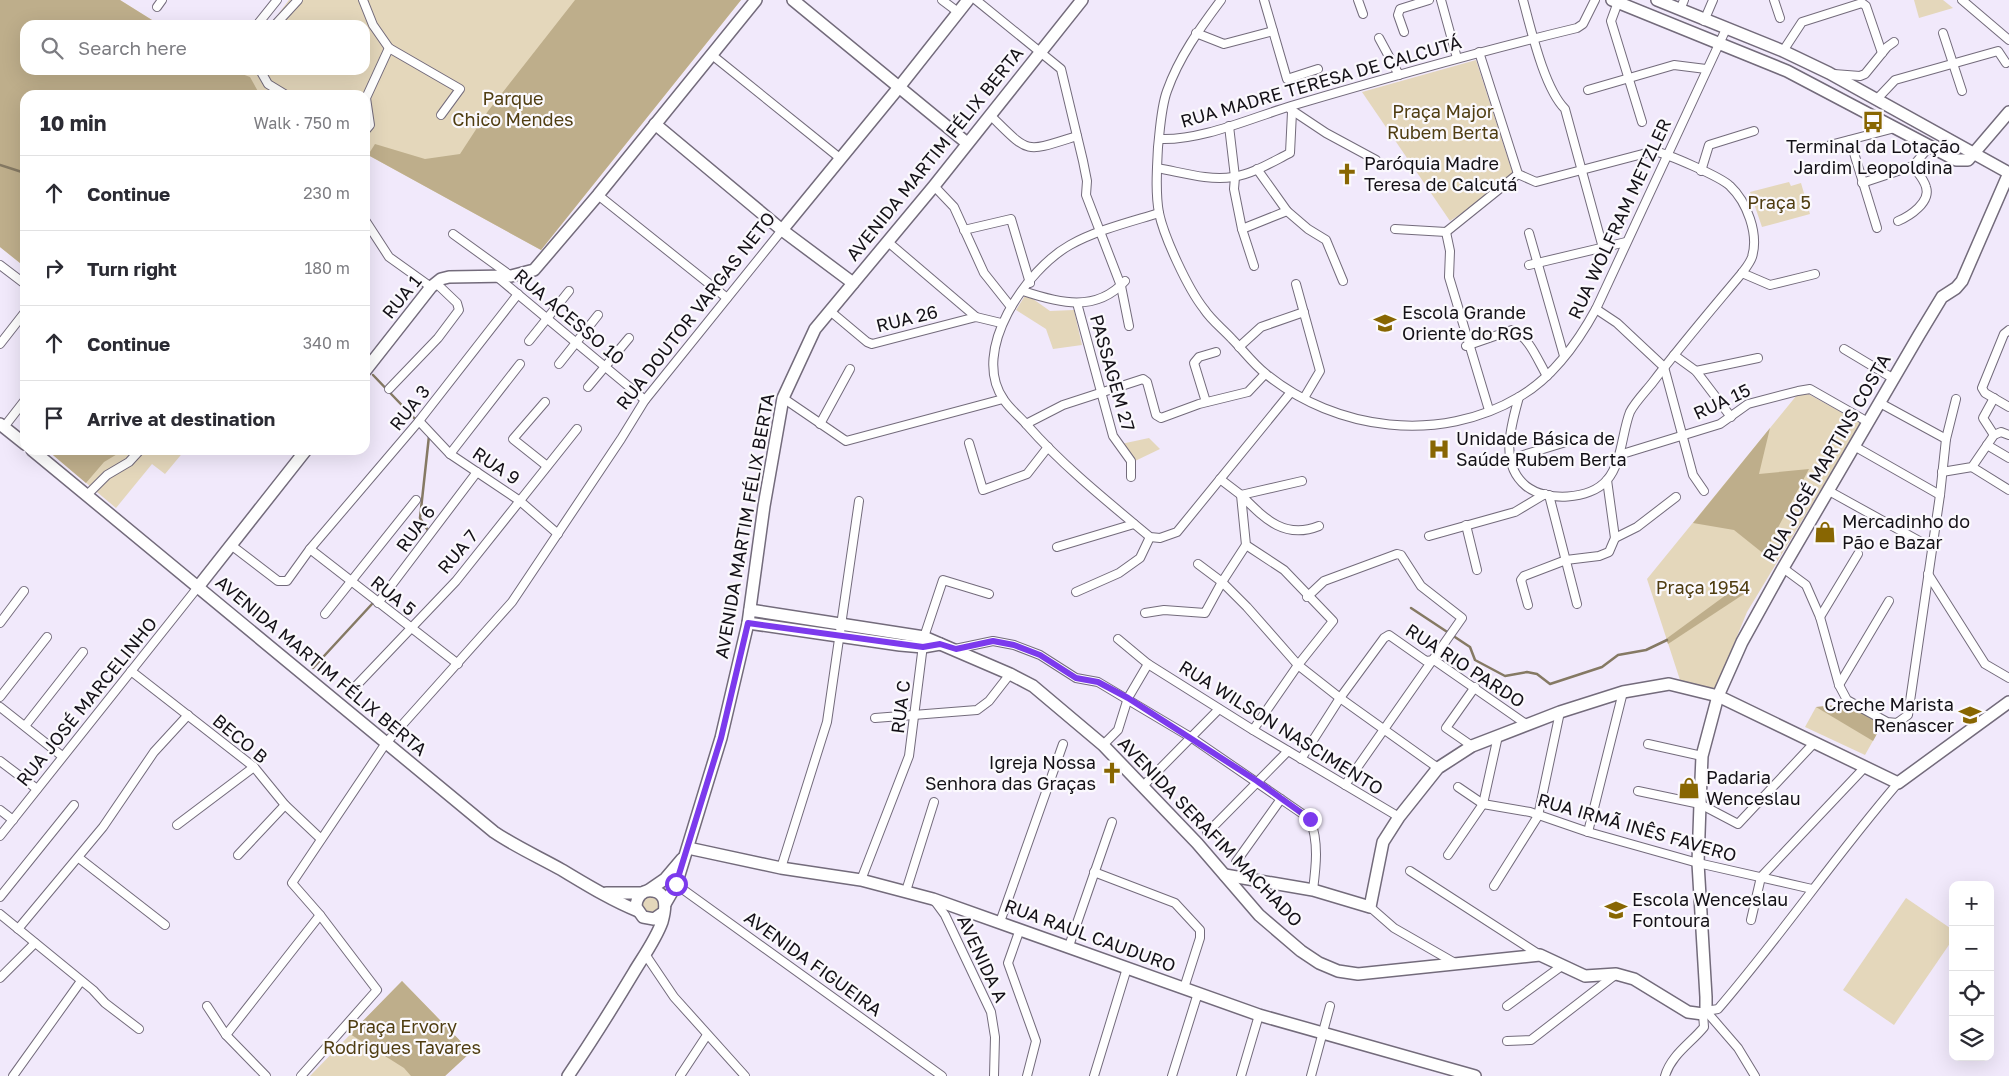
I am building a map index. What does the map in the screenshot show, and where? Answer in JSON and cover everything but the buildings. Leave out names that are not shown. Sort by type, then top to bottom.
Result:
[{"type":"street","points":[[261,20],[277,0]]},
{"type":"street","points":[[280,20],[298,0]]},
{"type":"street","points":[[363,0],[373,26],[389,48],[460,89],[441,115]]},
{"type":"street","points":[[727,298],[598,195],[756,0]]},
{"type":"street","points":[[793,0],[967,143]]},
{"type":"street","points":[[942,0],[958,12]]},
{"type":"street","name":"RUA DOUTOR VARGAS NETO","points":[[320,915],[292,883],[386,743],[512,602],[645,400],[968,0]]},
{"type":"street","points":[[976,0],[1061,69],[1087,181],[1086,196],[1099,232],[1123,284],[1129,326]]},
{"type":"street","name":"AVENIDA MARTIM FÉLIX BERTA","points":[[568,1076],[646,952],[662,923],[664,908],[676,884],[688,850],[721,738],[748,623],[764,506],[782,398],[815,329],[934,186],[1082,0]]},
{"type":"street","name":"RUA WOLFRAM METZLER","points":[[1221,0],[1196,33],[1166,92],[1159,139],[1157,168],[1159,213],[1181,269],[1204,309],[1265,374],[1291,392],[1342,416],[1393,425],[1430,426],[1458,422],[1519,398],[1547,376],[1582,336],[1596,310],[1666,154],[1726,29]]},
{"type":"street","points":[[1264,0],[1287,79],[1318,69]]},
{"type":"street","points":[[1358,0],[1363,14]]},
{"type":"street","points":[[1404,32],[1398,15],[1400,9],[1429,0]]},
{"type":"street","points":[[1441,0],[1457,58]]},
{"type":"street","points":[[1523,0],[1549,82],[1560,103],[1565,108],[1603,248]]},
{"type":"street","points":[[1479,52],[1581,26],[1595,0]]},
{"type":"street","points":[[1657,0],[1682,5],[1704,21],[1783,51],[1829,73],[2009,173]]},
{"type":"street","points":[[1704,21],[1713,0]]},
{"type":"street","points":[[1774,0],[1780,18]]},
{"type":"street","points":[[1962,0],[2009,40]]},
{"type":"street","points":[[1642,122],[1611,21],[1615,1],[1787,71],[1929,147],[1962,162],[1968,160],[1975,153],[2009,112]]},
{"type":"street","points":[[1783,51],[1802,22],[1862,4],[1866,6],[1882,53]]},
{"type":"street","points":[[1196,33],[1224,44],[1273,31]]},
{"type":"street","points":[[1943,32],[1962,91]]},
{"type":"street","points":[[1379,38],[1399,75]]},
{"type":"street","points":[[1829,73],[1860,76],[1866,74],[1882,53],[1894,42]]},
{"type":"street","points":[[368,90],[389,48]]},
{"type":"street","points":[[1877,100],[1894,80],[1952,62],[1998,51],[2006,64]]},
{"type":"street","name":"RUA MADRE TERESA DE CALCUTÁ","points":[[1159,139],[1174,140],[1228,126],[1479,52],[1518,174]]},
{"type":"street","points":[[712,55],[841,159]]},
{"type":"street","points":[[1588,90],[1674,65],[1706,69]]},
{"type":"street","points":[[263,75],[268,84],[278,90]]},
{"type":"street","points":[[1290,109],[1376,160]]},
{"type":"street","points":[[1157,168],[1215,178],[1235,177],[1257,169],[1290,154],[1290,109]]},
{"type":"street","points":[[990,114],[1026,147],[1037,148],[1077,136]]},
{"type":"street","points":[[655,124],[782,230],[853,283]]},
{"type":"street","points":[[1228,126],[1235,177],[1234,188],[1242,229],[1254,266]]},
{"type":"street","points":[[1830,145],[1895,128]]},
{"type":"street","points":[[1701,171],[1709,145],[1754,131]]},
{"type":"street","points":[[1850,140],[1877,228]]},
{"type":"street","points":[[1862,183],[1913,166],[1929,147]]},
{"type":"street","points":[[1395,229],[1446,232],[1518,174],[1536,182],[1582,168],[1654,151],[1666,154],[1730,186],[1742,203],[1753,227],[1752,257],[1742,274],[1664,367],[1630,412],[1619,454],[1607,480],[1588,493],[1568,497],[1547,494],[1531,489],[1519,480],[1510,459],[1509,434],[1519,398]]},
{"type":"street","points":[[1898,221],[1916,212],[1926,194],[1925,184],[1913,166]]},
{"type":"street","points":[[1257,169],[1287,212],[1308,229],[1326,240],[1343,281]]},
{"type":"street","name":"RUA JOSÉ MARTINS COSTA","points":[[1705,1012],[1698,863],[1700,804],[1702,756],[1718,696],[1742,642],[1783,568],[1938,302],[1962,282],[2009,173]]},
{"type":"street","points":[[934,186],[954,207],[984,273],[1011,307]]},
{"type":"street","name":"RUA 1","points":[[370,365],[433,285],[449,277],[526,274],[540,265],[598,195]]},
{"type":"street","points":[[1242,229],[1287,212]]},
{"type":"street","points":[[1159,213],[1099,232],[1070,245],[1047,262],[1030,282],[1001,323],[993,356],[995,380],[1003,399],[1048,447],[1134,524],[1150,537],[1160,538],[1177,532],[1291,392]]},
{"type":"street","points":[[964,230],[1012,219],[1030,282]]},
{"type":"street","points":[[370,228],[389,257],[457,303],[459,310],[438,338],[389,389]]},
{"type":"street","points":[[1446,232],[1450,251],[1449,277],[1467,346],[1489,410]]},
{"type":"street","points":[[1528,233],[1533,264],[1564,356]]},
{"type":"street","points":[[453,234],[511,276]]},
{"type":"street","points":[[888,242],[976,317]]},
{"type":"street","points":[[1533,264],[1626,242]]},
{"type":"street","points":[[2,270],[20,281]]},
{"type":"street","points":[[1742,274],[1770,285],[1816,274]]},
{"type":"street","name":"RUA ACESSO 10","points":[[496,276],[645,400]]},
{"type":"street","points":[[1023,291],[1058,302],[1077,303],[1101,298],[1123,284]]},
{"type":"street","points":[[1296,284],[1320,371],[1304,398]]},
{"type":"street","points":[[528,342],[569,291]]},
{"type":"street","name":"RUA 3","points":[[231,545],[282,582],[287,581],[310,549],[419,422],[518,294]]},
{"type":"street","name":"PASSAGEM 27","points":[[1077,303],[1113,436],[1131,461],[1131,477]]},
{"type":"street","points":[[1596,310],[1617,323],[1664,367],[1693,475],[1704,491]]},
{"type":"street","name":"RUA 26","points":[[830,311],[867,342],[872,344],[976,317],[1001,323]]},
{"type":"street","points":[[1239,346],[1260,327],[1304,312]]},
{"type":"street","points":[[559,364],[598,315]]},
{"type":"street","points":[[0,344],[20,318]]},
{"type":"street","points":[[1467,346],[1512,330],[1518,332],[1524,337],[1547,376]]},
{"type":"street","points":[[2009,330],[2004,334],[1982,388],[1985,393],[2009,407]]},
{"type":"street","points":[[588,387],[628,338]]},
{"type":"street","points":[[1844,349],[1894,379]]},
{"type":"street","points":[[1202,403],[1194,363],[1198,356],[1216,352]]},
{"type":"street","points":[[1674,355],[1696,371],[1731,417]]},
{"type":"street","points":[[1696,371],[1758,358]]},
{"type":"street","points":[[450,454],[520,364]]},
{"type":"street","points":[[820,424],[850,368]]},
{"type":"street","points":[[1026,424],[1063,405],[1145,380],[1157,418],[1202,403],[1248,392],[1265,374]]},
{"type":"street","name":"RUA 15","points":[[1619,454],[1720,424],[1748,404],[1790,392],[1810,389],[1868,422]]},
{"type":"street","points":[[782,398],[846,441],[1003,399]]},
{"type":"street","points":[[1994,398],[1983,418],[1994,435]]},
{"type":"street","points":[[1783,568],[1806,585],[1820,617],[1839,685],[1847,700],[1887,722],[1897,723],[1908,715],[1940,495],[1946,438],[1956,399]]},
{"type":"street","points":[[545,402],[512,439],[547,466]]},
{"type":"street","points":[[1880,402],[1946,438]]},
{"type":"street","points":[[20,406],[2,428],[20,441]]},
{"type":"street","name":"RUA 9","points":[[419,422],[450,454],[520,501],[558,534]]},
{"type":"street","name":"RUA 7","points":[[355,688],[409,628],[456,581],[578,430]]},
{"type":"street","points":[[1972,467],[1994,435],[2000,432],[2009,435]]},
{"type":"street","points":[[1510,459],[1566,442]]},
{"type":"street","points":[[968,443],[983,490],[1027,474],[1048,447]]},
{"type":"street","points":[[1987,444],[2009,458]]},
{"type":"street","points":[[1854,446],[1940,495]]},
{"type":"street","name":"AVENIDA MARTIM FÉLIX BERTA","points":[[38,455],[494,832],[521,850],[562,870],[597,892],[642,915]]},
{"type":"street","points":[[87,495],[107,475],[129,462],[135,455]]},
{"type":"street","points":[[198,586],[302,455]]},
{"type":"street","points":[[1942,472],[1972,467],[2009,490]]},
{"type":"street","name":"RUA 6","points":[[378,603],[477,472]]},
{"type":"street","points":[[1220,479],[1241,495],[1270,523],[1295,531],[1319,526]]},
{"type":"street","points":[[1528,606],[1522,580],[1524,576],[1566,560],[1599,556],[1609,552],[1615,538],[1607,480]]},
{"type":"street","points":[[1241,495],[1302,481]]},
{"type":"street","points":[[1829,491],[1932,548]]},
{"type":"street","points":[[1428,536],[1515,512],[1547,494]]},
{"type":"street","points":[[1547,494],[1577,604]]},
{"type":"street","points":[[1145,613],[1164,610],[1205,613],[1246,545],[1241,495]]},
{"type":"street","points":[[1615,538],[1637,528],[1676,498]]},
{"type":"street","points":[[325,614],[350,580],[416,500]]},
{"type":"street","points":[[781,868],[827,722],[859,501]]},
{"type":"street","points":[[1057,547],[1134,524]]},
{"type":"street","points":[[1466,525],[1477,570]]},
{"type":"street","points":[[1076,592],[1119,573],[1140,558],[1150,537]]},
{"type":"street","points":[[1246,545],[1284,570],[1307,597],[1333,621],[1298,665],[1253,730]]},
{"type":"street","name":"RUA 5","points":[[310,549],[409,628],[458,664]]},
{"type":"street","points":[[1307,597],[1324,581],[1401,554],[1421,586],[1462,618],[1345,785]]},
{"type":"street","points":[[1820,617],[1858,554]]},
{"type":"street","points":[[1198,564],[1222,582],[1298,665],[1340,698],[1438,768]]},
{"type":"street","points":[[1928,574],[1985,664],[2009,678]]},
{"type":"street","name":"RUA C","points":[[861,880],[909,756],[916,715],[923,642],[943,580],[989,594]]},
{"type":"street","name":"RUA JOSÉ MARCELINHO","points":[[0,836],[198,586]]},
{"type":"street","points":[[0,623],[24,591]]},
{"type":"street","points":[[1839,685],[1889,601]]},
{"type":"street","name":"AVENIDA SERAFIM MACHADO","points":[[750,610],[841,625],[923,642]]},
{"type":"street","name":"AVENIDA SERAFIM MACHADO","points":[[748,623],[840,637],[940,644],[956,649],[1033,686],[1103,745],[1260,915],[1301,951],[1319,963],[1338,971],[1358,974],[1540,955],[1585,976],[1616,974]]},
{"type":"street","name":"RUA RIO PARDO","points":[[1340,698],[1386,636],[1389,635],[1426,661],[1434,660],[1476,687],[1526,724]]},
{"type":"street","points":[[0,697],[47,638]]},
{"type":"street","name":"RUA WILSON NASCIMENTO","points":[[1118,639],[1148,664],[1253,730],[1399,817]]},
{"type":"street","points":[[956,649],[993,641],[1014,645],[1040,655],[1076,678],[1098,682],[1128,698],[1257,781],[1310,819],[1314,828],[1317,857],[1313,890]]},
{"type":"street","points":[[25,726],[83,652]]},
{"type":"street","points":[[1103,745],[1118,730],[1128,698],[1148,664]]},
{"type":"street","name":"BECO B","points":[[131,671],[254,767],[285,805],[321,839]]},
{"type":"street","points":[[875,718],[977,710],[990,701],[1010,674]]},
{"type":"street","points":[[1370,907],[1383,842],[1399,817],[1438,768],[1472,746],[1526,724],[1623,692],[1668,684],[1718,696],[1898,783]]},
{"type":"street","points":[[1472,746],[1446,728],[1476,687]]},
{"type":"street","points":[[1588,832],[1623,692]]},
{"type":"street","points":[[1301,759],[1340,698]]},
{"type":"street","points":[[1507,1041],[1530,1040],[1616,974],[1634,979],[1688,1012],[1705,1012],[1718,1009],[1898,783],[2009,702]]},
{"type":"street","points":[[0,707],[62,756]]},
{"type":"street","points":[[1142,787],[1192,738],[1219,708]]},
{"type":"street","points":[[1494,886],[1538,816],[1560,712]]},
{"type":"street","points":[[18,929],[103,827],[154,752],[188,715]]},
{"type":"street","points":[[1448,855],[1483,804],[1498,736]]},
{"type":"street","points":[[1638,792],[1700,804],[1738,824],[1815,742]]},
{"type":"street","points":[[1000,922],[1063,744]]},
{"type":"street","points":[[1648,744],[1702,756]]},
{"type":"street","points":[[1207,833],[1288,751]]},
{"type":"street","points":[[0,761],[37,789]]},
{"type":"street","points":[[177,825],[254,767]]},
{"type":"street","points":[[1751,920],[1761,877],[1866,767]]},
{"type":"street","name":"RUA IRMÃ INÊS FAVERO","points":[[1458,787],[1483,804],[1538,816],[1698,863],[1812,889]]},
{"type":"street","points":[[1236,862],[1281,799]]},
{"type":"street","points":[[906,891],[934,802]]},
{"type":"street","points":[[0,897],[74,805]]},
{"type":"street","points":[[238,855],[285,805]]},
{"type":"street","points":[[0,810],[13,820]]},
{"type":"street","points":[[1069,946],[1112,822]]},
{"type":"street","name":"AVENIDA MARTIM FÉLIX BERTA","points":[[597,892],[620,895],[646,892],[665,879],[688,850]]},
{"type":"street","name":"RUA RAUL CAUDURO","points":[[688,850],[781,868],[861,880],[906,891],[933,899],[946,910],[1000,922],[1259,1015],[1322,1035],[1475,1076]]},
{"type":"street","points":[[79,858],[165,925]]},
{"type":"street","points":[[1410,871],[1540,955]]},
{"type":"street","points":[[1094,872],[1175,902],[1200,930],[1200,938],[1184,988]]},
{"type":"street","points":[[1225,875],[1313,890],[1370,907],[1394,928],[1455,963]]},
{"type":"street","name":"AVENIDA FIGUEIRA","points":[[665,879],[676,884],[942,1076]]},
{"type":"street","points":[[642,915],[658,918],[664,908],[659,893],[646,892],[636,902],[642,915],[648,928],[646,952],[674,997],[745,1076]]},
{"type":"street","name":"AVENIDA A","points":[[946,910],[991,1012],[995,1038],[994,1076]]},
{"type":"street","points":[[0,914],[81,980],[105,1003],[139,1029]]},
{"type":"street","points":[[226,1035],[320,915],[377,990],[300,1076]]},
{"type":"street","points":[[1020,929],[1008,963],[1036,1041],[1028,1076]]},
{"type":"street","points":[[0,978],[35,943]]},
{"type":"street","points":[[1508,1006],[1563,965]]},
{"type":"street","points":[[1094,1076],[1127,968]]},
{"type":"street","points":[[13,1076],[81,980]]},
{"type":"street","points":[[1172,1076],[1198,993]]},
{"type":"street","points":[[207,1006],[226,1035],[266,1076]]},
{"type":"street","points":[[1311,1076],[1330,1006]]},
{"type":"street","points":[[1665,1076],[1667,1068],[1676,1055],[1704,1027],[1705,1012]]},
{"type":"street","points":[[1705,1012],[1738,1048],[1755,1076]]},
{"type":"street","points":[[1241,1076],[1259,1015]]},
{"type":"street","points":[[680,1076],[707,1035]]},
{"type":"green space","name":"Parque Chico Mendes","points":[[0,0],[120,0],[152,20],[20,20],[20,75],[370,75],[370,20],[274,20],[289,0],[741,0],[541,250],[370,156],[370,90],[20,90],[20,263],[0,247]]},
{"type":"green space","points":[[0,0],[120,0],[152,20],[20,20],[20,75],[245,75],[250,77],[257,90],[20,90],[20,263],[0,247]]},
{"type":"green space","points":[[575,0],[741,0],[541,250],[370,156],[370,152],[375,144],[425,159],[460,154],[488,111]]},
{"type":"green space","points":[[1914,0],[1943,0],[1953,8],[1919,18]]},
{"type":"green space","name":"Praça Major Rubem Berta","points":[[1476,60],[1514,177],[1485,199],[1450,221],[1362,92]]},
{"type":"green space","name":"Praça 5","points":[[1789,182],[1791,186],[1801,183],[1810,214],[1762,227],[1750,192]]},
{"type":"green space","points":[[1026,294],[1050,311],[1074,310],[1082,345],[1053,349],[1046,329],[1016,310]]},
{"type":"green space","name":"Praça 1954","points":[[1801,390],[1861,423],[1747,612],[1715,690],[1680,680],[1647,579]]},
{"type":"green space","points":[[1770,428],[1759,474],[1809,469],[1764,554],[1734,530],[1693,523]]},
{"type":"green space","points":[[1149,438],[1160,449],[1135,461],[1121,444]]},
{"type":"green space","points":[[53,455],[181,455],[165,474],[152,464],[116,508]]},
{"type":"green space","points":[[53,455],[116,455],[104,462],[86,483]]},
{"type":"green space","points":[[1741,584],[1747,592],[1668,644],[1666,639]]},
{"type":"green space","points":[[1847,704],[1883,723],[1865,755],[1805,727],[1816,707]]},
{"type":"green space","points":[[1847,704],[1883,723],[1873,741],[1816,707]]},
{"type":"green space","points":[[646,896],[654,896],[659,901],[657,912],[646,914],[641,909],[641,901]]},
{"type":"green space","points":[[1906,898],[1949,927],[1949,945],[1894,1025],[1843,990]]},
{"type":"green space","name":"Praça Ervory Rodrigues Tavares","points":[[402,981],[471,1052],[445,1076],[310,1076]]},
{"type":"green space","name":"Praça Ervory Rodrigues Tavares","points":[[402,981],[471,1052],[445,1076],[411,1076],[404,1068],[350,1034]]},
{"type":"waterway","points":[[0,165],[20,171]]},
{"type":"waterway","points":[[373,375],[417,421]]},
{"type":"waterway","points":[[429,436],[420,518],[429,532]]},
{"type":"waterway","points":[[313,668],[372,604]]},
{"type":"waterway","points":[[1411,608],[1470,647],[1475,660],[1505,676],[1527,672],[1537,674],[1550,684],[1602,667],[1618,655],[1646,650],[1667,640]]},
{"type":"place","name":"Terminal da Lotação Jardim Leopoldina","points":[[1873,122]]},
{"type":"place","name":"Paróquia Madre Teresa de Calcutá","points":[[1347,174]]},
{"type":"place","name":"Escola Grande Oriente do RGS","points":[[1385,323]]},
{"type":"place","name":"Unidade Básica de Saúde Rubem Berta","points":[[1439,449]]},
{"type":"place","name":"Mercadinho do Pão e Bazar","points":[[1825,532]]},
{"type":"place","name":"Creche Marista Renascer","points":[[1970,715]]},
{"type":"place","name":"Igreja Nossa Senhora das Graças","points":[[1112,773]]},
{"type":"place","name":"Padaria Wenceslau","points":[[1689,788]]},
{"type":"place","name":"Escola Wenceslau Fontoura","points":[[1616,910]]},
{"type":"route","points":[[676,884],[721,738],[748,623],[923,647],[940,644],[956,649],[993,641],[1014,645],[1040,655],[1076,678],[1098,682],[1128,698],[1257,781],[1310,819]]}]
